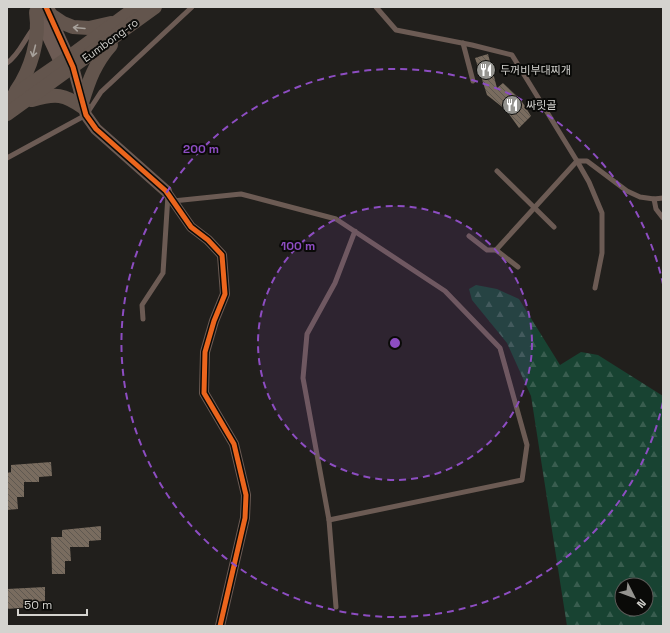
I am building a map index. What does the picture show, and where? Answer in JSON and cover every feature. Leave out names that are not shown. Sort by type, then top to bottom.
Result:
[{"type":"main road","name":"Eumbong-ro","points":[[122,24],[137,7]]},
{"type":"main road","name":"Eumbong-ro","points":[[7,114],[14,99],[67,65],[122,24],[155,7]]},
{"type":"main road","points":[[14,99],[26,74],[32,56],[37,38],[40,11],[73,27],[89,28],[122,24]]},
{"type":"main road","points":[[14,99],[58,95],[71,99],[83,106],[92,71],[122,24]]},
{"type":"street","points":[[40,11],[67,65],[83,106],[96,129],[169,195],[191,227],[208,240],[222,255],[225,294],[214,321],[205,352],[204,393],[234,444],[246,494],[245,518],[220,626]]},
{"type":"lane","points":[[7,158],[101,92],[192,7]]},
{"type":"lane","points":[[376,7],[396,30],[463,43],[512,55],[589,182],[602,213],[602,253],[595,288]]},
{"type":"lane","points":[[7,64],[23,46],[40,11]]},
{"type":"lane","points":[[463,43],[473,81]]},
{"type":"lane","points":[[496,250],[577,161],[587,161],[627,191],[640,197],[654,199],[663,198]]},
{"type":"lane","points":[[496,171],[554,227]]},
{"type":"lane","points":[[143,319],[142,305],[163,273],[169,195],[241,194],[336,219],[445,291],[500,348],[527,445],[522,480],[329,520]]},
{"type":"lane","points":[[654,199],[656,209],[663,218]]},
{"type":"lane","points":[[336,607],[329,520],[303,378],[307,334],[335,283],[355,231]]},
{"type":"lane","points":[[469,236],[487,250],[496,250],[518,267]]},
{"type":"green space","points":[[476,285],[497,289],[519,299],[560,365],[581,352],[598,355],[663,396],[663,626],[567,626],[531,396],[507,343],[472,300],[469,289]]},
{"type":"building","name":"싸릿골","points":[[488,54],[497,88],[503,83],[521,100],[531,116],[519,128],[506,110],[487,95],[475,58]]},
{"type":"building","points":[[51,462],[52,476],[39,477],[39,482],[24,482],[24,497],[17,497],[18,509],[7,510],[7,473],[11,472],[11,465]]},
{"type":"building","points":[[101,526],[101,540],[89,541],[89,547],[70,547],[71,561],[65,561],[65,574],[52,574],[51,537],[62,537],[62,530]]},
{"type":"building","points":[[45,587],[45,601],[32,602],[32,607],[7,609],[7,589]]},
{"type":"cycle path","points":[[46,7],[73,67],[86,115],[96,129],[166,191],[191,227],[208,240],[222,255],[225,294],[214,321],[205,352],[204,393],[234,444],[246,495],[245,518],[220,626]]},
{"type":"place","name":"두꺼비부대찌개","points":[[486,70]]},
{"type":"place","name":"싸릿골","points":[[512,105]]}]
